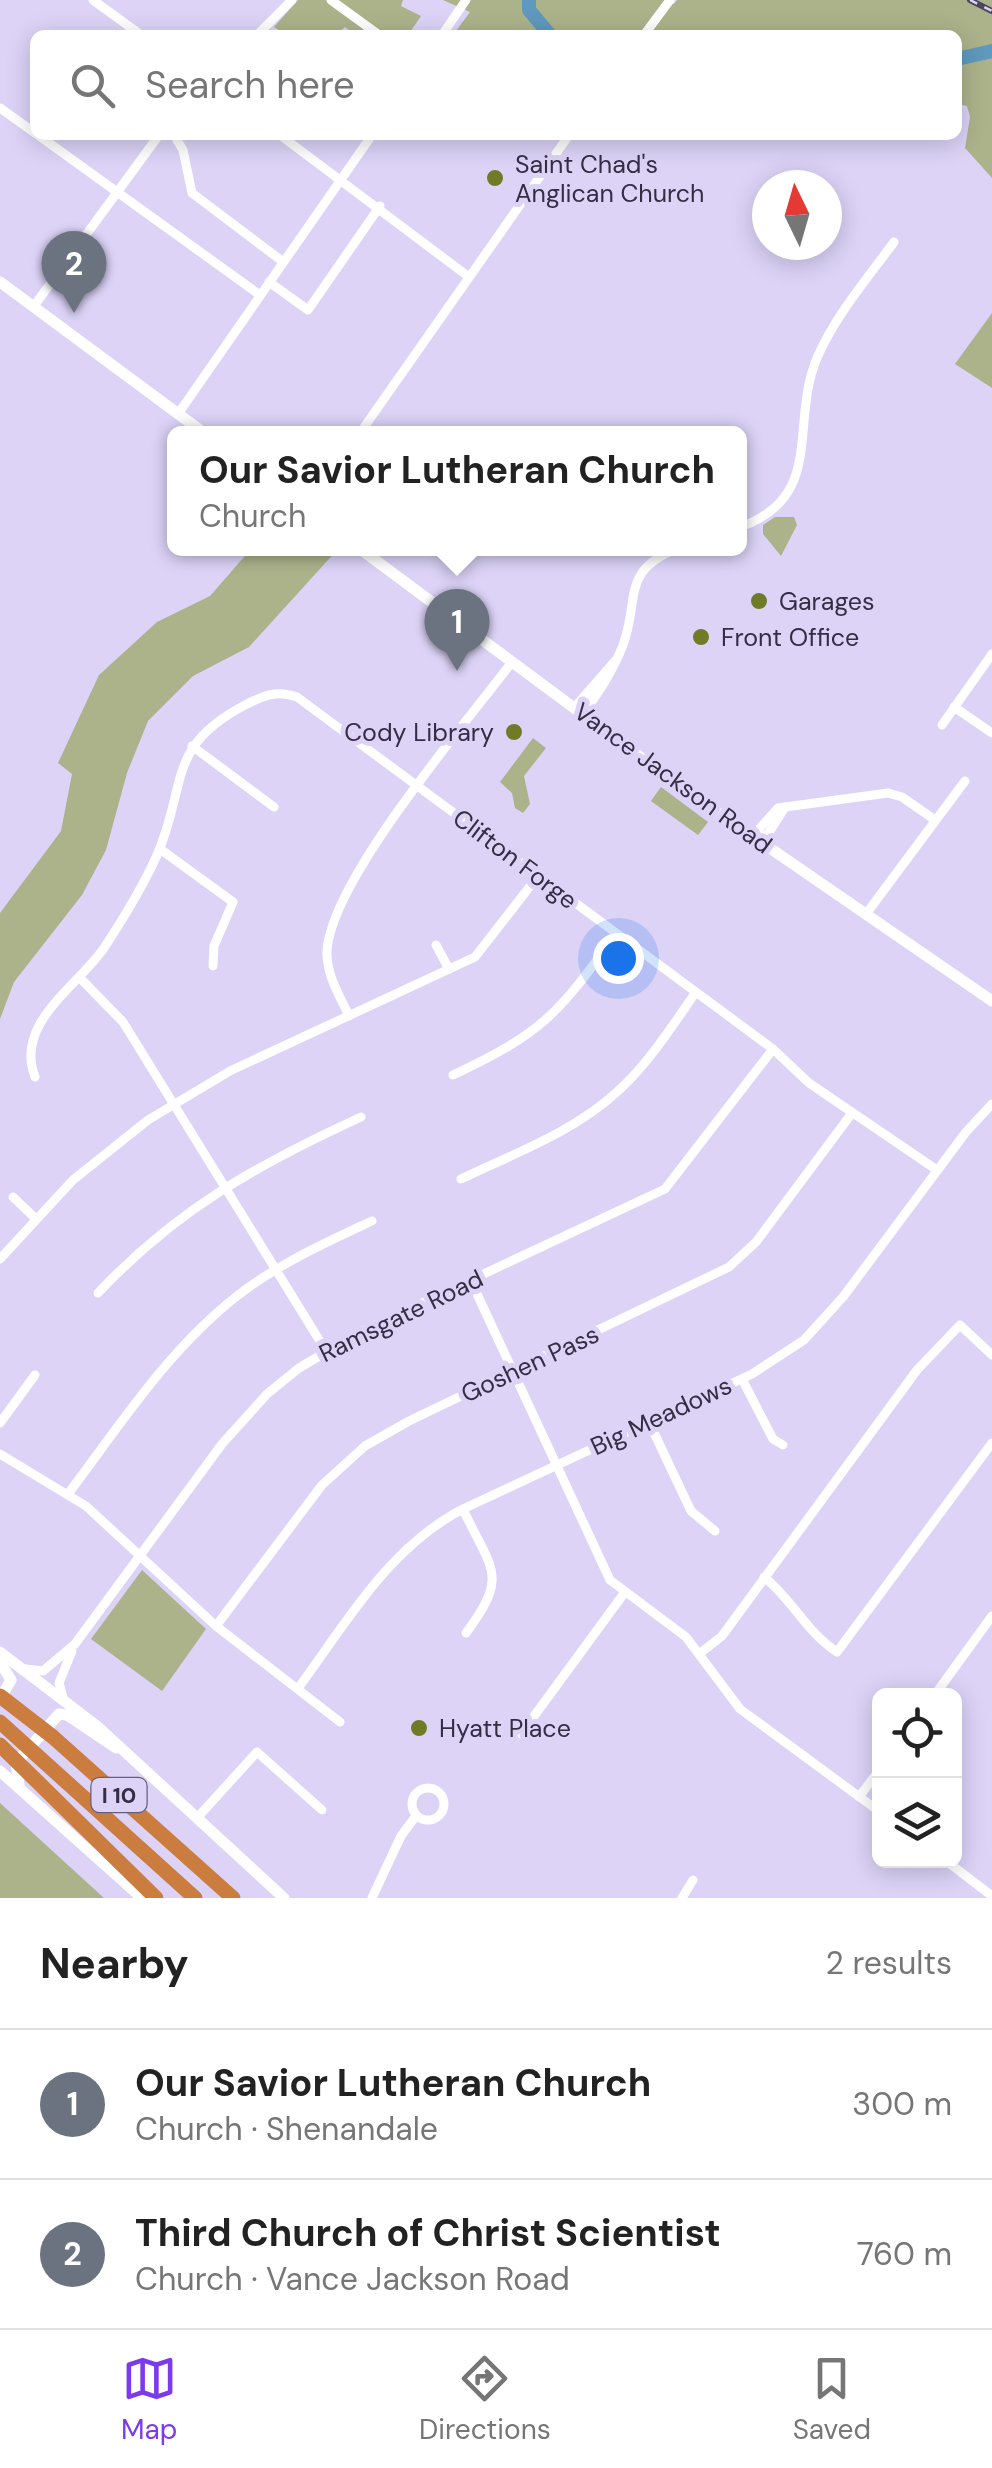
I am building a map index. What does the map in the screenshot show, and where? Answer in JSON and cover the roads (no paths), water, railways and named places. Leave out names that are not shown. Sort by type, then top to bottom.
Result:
[{"type":"highway","name":"I 10","points":[[4,1693],[234,1898]]},
{"type":"highway","name":"I 10","points":[[0,1722],[195,1898]]},
{"type":"highway","points":[[0,1745],[156,1898]]},
{"type":"main road","points":[[0,282],[194,426]]},
{"type":"main road","name":"Vance Jackson Road","points":[[370,556],[579,711],[763,836],[866,914],[992,1001]]},
{"type":"main road","points":[[0,1652],[63,1698],[284,1898]]},
{"type":"main road","points":[[0,1662],[11,1674],[4,1693]]},
{"type":"main road","points":[[20,1788],[16,1763],[55,1716],[67,1714],[102,1742],[124,1751]]},
{"type":"main road","points":[[0,1771],[142,1898]]},
{"type":"street","points":[[93,0],[134,30]]},
{"type":"street","points":[[262,30],[292,0]]},
{"type":"street","points":[[331,0],[372,30]]},
{"type":"street","points":[[445,30],[466,0]]},
{"type":"street","points":[[648,30],[670,0]]},
{"type":"street","points":[[0,108],[30,130]]},
{"type":"street","points":[[44,140],[260,295]]},
{"type":"street","points":[[34,306],[155,140]]},
{"type":"street","points":[[177,140],[184,150],[192,193],[282,261]]},
{"type":"street","points":[[287,140],[380,206],[469,277]]},
{"type":"street","points":[[178,414],[369,140]]},
{"type":"street","points":[[366,426],[565,140]]},
{"type":"street","points":[[269,282],[308,310],[380,206]]},
{"type":"street","points":[[747,524],[772,511],[793,486],[800,464],[806,395],[818,355],[894,242]]},
{"type":"street","points":[[579,711],[614,661],[625,637],[636,580],[661,556]]},
{"type":"street","points":[[942,725],[992,654]]},
{"type":"street","points":[[349,1016],[329,968],[331,934],[362,863],[512,662]]},
{"type":"street","name":"Clifton Forge","points":[[192,746],[217,719],[263,696],[284,692],[297,698],[773,1049],[809,1084],[937,1170]]},
{"type":"street","points":[[954,707],[992,734]]},
{"type":"street","points":[[36,1076],[31,1060],[38,1028],[124,916],[160,849],[180,770],[192,746],[274,807]]},
{"type":"street","points":[[866,914],[964,781]]},
{"type":"street","points":[[785,807],[774,835],[763,836],[766,820],[785,807],[888,793],[902,797],[936,820]]},
{"type":"street","points":[[160,849],[233,902],[214,946],[213,966]]},
{"type":"street","points":[[0,1259],[35,1218],[100,1156],[173,1104],[230,1071],[449,969],[485,947],[538,876]]},
{"type":"street","points":[[453,1075],[517,1044],[546,1024],[616,934]]},
{"type":"street","points":[[436,945],[449,969]]},
{"type":"street","points":[[80,978],[123,1022],[326,1350]]},
{"type":"street","points":[[462,1179],[550,1137],[598,1108],[639,1070],[696,992]]},
{"type":"street","name":"Ramsgate Road","points":[[25,1669],[44,1671],[75,1644],[240,1422],[266,1394],[326,1350],[665,1189],[773,1049]]},
{"type":"street","name":"Big Meadows","points":[[299,1686],[396,1557],[423,1532],[463,1509],[779,1358],[824,1320],[992,1104]]},
{"type":"street","name":"Goshen Pass","points":[[216,1626],[304,1507],[342,1464],[390,1431],[729,1267],[764,1231],[852,1112]]},
{"type":"street","points":[[98,1293],[173,1222],[224,1186],[361,1118]]},
{"type":"street","points":[[13,1197],[35,1218]]},
{"type":"street","points":[[68,1494],[180,1348],[238,1296],[276,1270],[372,1221]]},
{"type":"street","points":[[470,1281],[606,1573],[625,1592],[677,1629],[740,1709],[872,1806]]},
{"type":"street","points":[[699,1654],[722,1636],[917,1370],[960,1326],[992,1355]]},
{"type":"street","points":[[0,1423],[35,1375]]},
{"type":"street","points":[[742,1379],[773,1439],[783,1445]]},
{"type":"street","points":[[649,1422],[691,1510],[715,1532]]},
{"type":"street","points":[[764,1577],[792,1603],[813,1635],[836,1652],[992,1443]]},
{"type":"street","points":[[0,1454],[68,1494],[216,1626],[299,1686],[340,1722]]},
{"type":"street","points":[[463,1509],[494,1581],[488,1604],[466,1634]]},
{"type":"street","points":[[521,1734],[625,1592]]},
{"type":"street","points":[[940,1688],[992,1616]]},
{"type":"street","name":"Ramsgate Road","points":[[63,1698],[58,1683],[75,1644]]},
{"type":"street","points":[[697,1676],[709,1669]]},
{"type":"street","points":[[197,1818],[257,1752],[322,1810]]},
{"type":"street","points":[[859,1797],[873,1778]]},
{"type":"street","points":[[372,1898],[398,1842],[416,1816]]},
{"type":"street","points":[[955,1868],[992,1896]]},
{"type":"street","points":[[682,1898],[693,1880]]},
{"type":"waterway","points":[[529,0],[529,10],[546,30]]},
{"type":"waterway","points":[[962,58],[992,51]]},
{"type":"railway","points":[[970,0],[992,11]]},
{"type":"place","name":"Saint Chad's Anglican Church","points":[[495,178]]},
{"type":"place","name":"Third Church of Christ Scientist","points":[[74,313]]},
{"type":"place","name":"Garages","points":[[759,601]]},
{"type":"place","name":"Front Office","points":[[701,637]]},
{"type":"place","name":"Our Savior Lutheran Church","points":[[457,671]]},
{"type":"place","name":"Cody Library","points":[[514,732]]},
{"type":"place","name":"Hyatt Place","points":[[419,1728]]}]
